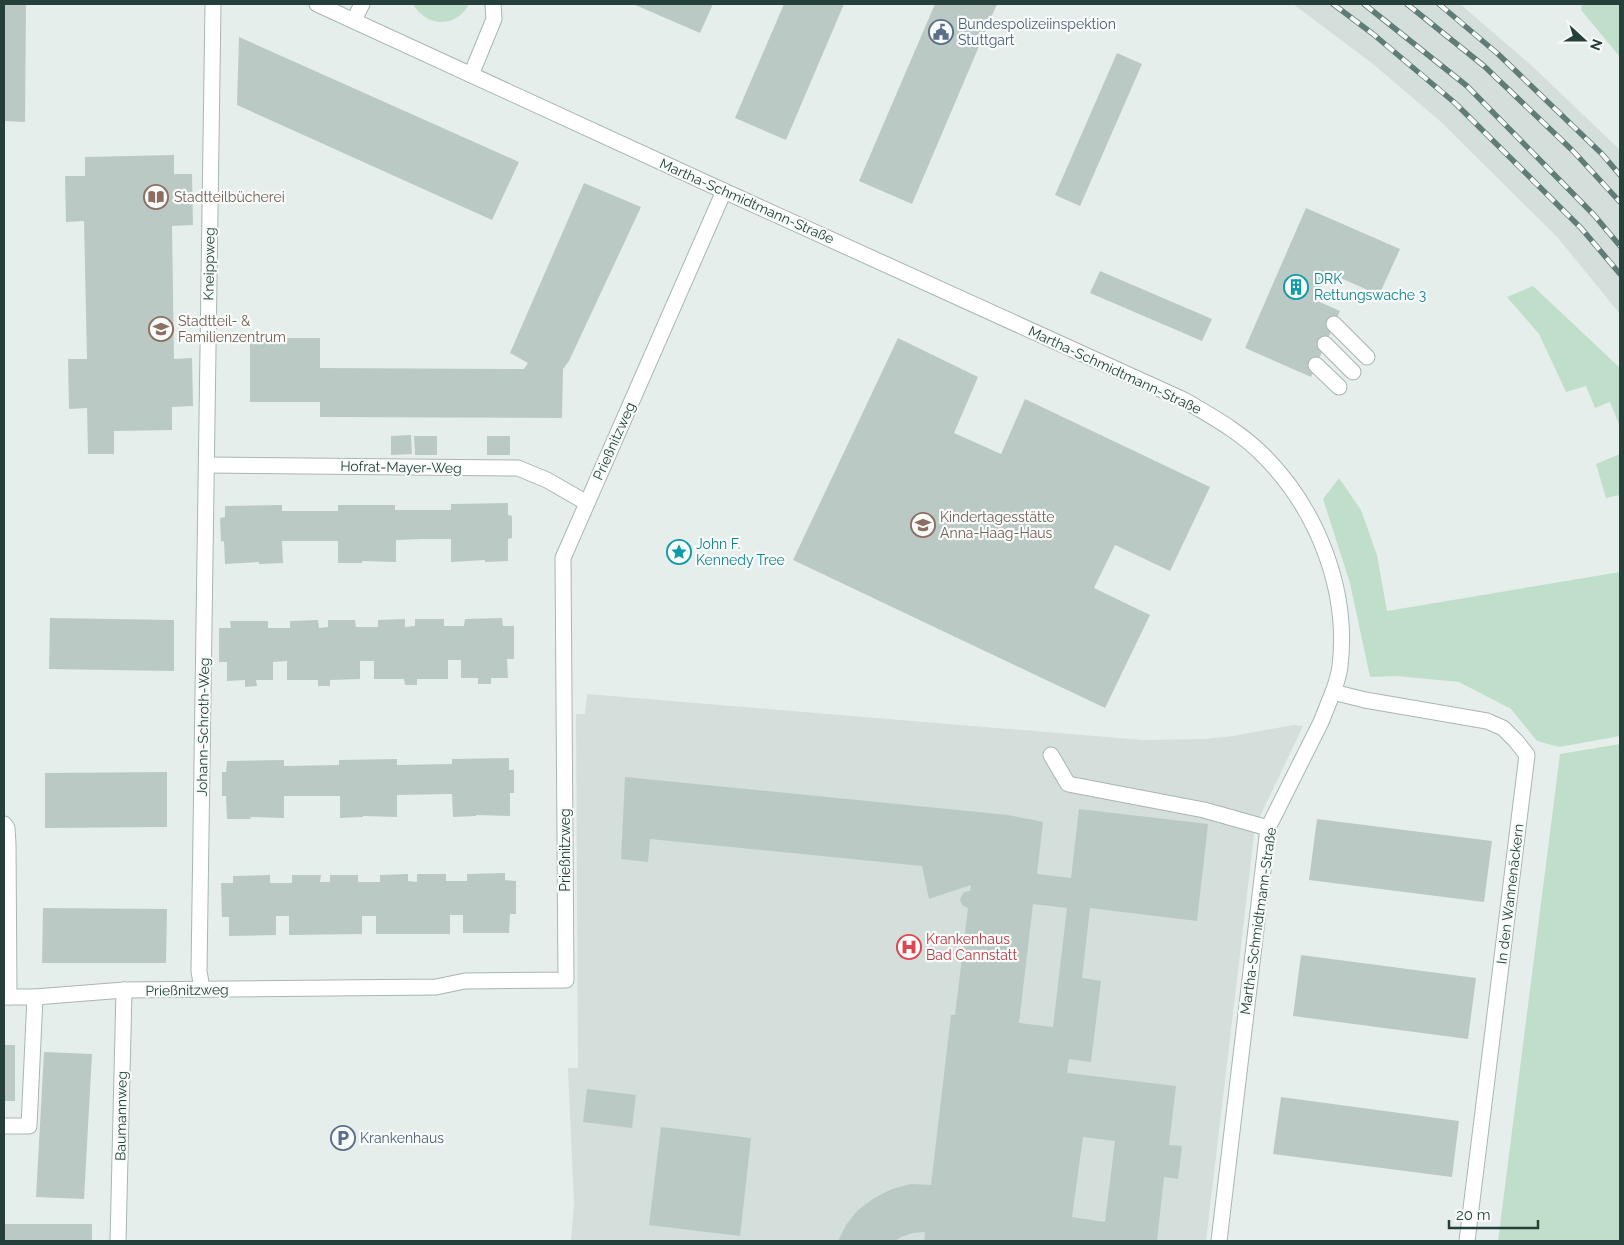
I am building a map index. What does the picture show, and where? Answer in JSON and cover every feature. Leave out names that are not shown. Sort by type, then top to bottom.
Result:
[{"type":"street","name":"Kneippweg","points":[[207,465],[211,23],[213,4]]},
{"type":"street","name":"Martha-Schmidtmann-Straße","points":[[317,4],[1184,400],[1239,434],[1264,456],[1294,491],[1313,523],[1328,557],[1337,593],[1341,630],[1340,668],[1322,722],[1268,828],[1219,1241]]},
{"type":"street","points":[[354,20],[362,4]]},
{"type":"street","points":[[472,74],[494,19],[493,4]]},
{"type":"street","name":"Prießnitzweg","points":[[6,997],[35,997],[124,990],[436,987],[466,981],[566,980],[563,558],[724,191]]},
{"type":"street","points":[[1334,324],[1367,357]]},
{"type":"street","points":[[1325,344],[1353,372]]},
{"type":"street","points":[[1316,365],[1339,387]]},
{"type":"street","name":"Hofrat-Mayer-Weg","points":[[207,465],[518,468],[547,480],[587,503]]},
{"type":"street","name":"Johann-Schroth-Weg","points":[[202,989],[200,971],[207,465]]},
{"type":"street","name":"In den Wannenäckern","points":[[1333,692],[1364,700],[1487,721],[1503,728],[1527,755],[1467,1241]]},
{"type":"street","points":[[1051,755],[1068,784],[1204,810],[1268,828]]},
{"type":"street","points":[[4,824],[7,828],[8,844],[6,997]]},
{"type":"street","name":"Baumannweg","points":[[118,1241],[124,990]]},
{"type":"street","points":[[4,1126],[28,1126],[35,997]]},
{"type":"shaded area","points":[[1293,4],[1460,4],[1531,65],[1620,150],[1620,314],[1558,238],[1441,122],[1373,64]]},
{"type":"shaded area","name":"Krankenhaus Bad Cannstatt","points":[[587,694],[1143,740],[1204,739],[1233,736],[1293,725],[1303,726],[1255,827],[1206,1241],[571,1241],[574,1204],[568,1068],[578,1068],[576,714],[585,714]]},
{"type":"green space","points":[[413,4],[469,4],[457,18],[441,22],[425,17]]},
{"type":"green space","points":[[1582,4],[1620,4],[1620,57],[1581,10]]},
{"type":"green space","points":[[1533,286],[1620,368],[1620,427],[1610,402],[1595,408],[1586,386],[1566,392],[1539,334],[1507,297]]},
{"type":"green space","points":[[1620,454],[1620,495],[1606,498],[1596,464]]},
{"type":"green space","points":[[1339,478],[1361,510],[1377,555],[1387,611],[1620,572],[1620,736],[1559,747],[1537,741],[1511,709],[1459,682],[1396,676],[1370,677],[1350,583],[1323,499]]},
{"type":"green space","points":[[1620,744],[1620,1241],[1498,1241],[1560,754]]},
{"type":"building","points":[[4,4],[26,4],[25,122],[4,121]]},
{"type":"building","points":[[633,4],[713,4],[700,33]]},
{"type":"building","points":[[784,4],[844,4],[786,140],[735,118]]},
{"type":"building","points":[[935,4],[997,4],[912,204],[859,181]]},
{"type":"building","points":[[239,37],[519,162],[492,220],[237,105]]},
{"type":"building","points":[[1117,53],[1142,64],[1080,206],[1055,195]]},
{"type":"building","points":[[174,155],[174,174],[192,174],[193,225],[172,226],[174,359],[192,358],[193,406],[172,407],[172,430],[114,431],[114,454],[88,454],[87,408],[69,409],[68,359],[87,359],[84,221],[66,222],[65,176],[85,176],[85,157]]},
{"type":"building","points":[[584,183],[641,207],[569,361],[563,369],[562,418],[320,417],[320,402],[250,402],[250,338],[320,338],[320,368],[524,369],[528,363],[510,353]]},
{"type":"building","name":"DRK Rettungswache 3","points":[[1306,208],[1400,249],[1379,295],[1327,272],[1315,300],[1340,311],[1311,377],[1245,348]]},
{"type":"building","points":[[1100,271],[1212,319],[1202,341],[1090,293]]},
{"type":"building","points":[[898,338],[978,377],[954,433],[1001,454],[1025,399],[1210,487],[1170,571],[1115,545],[1094,588],[1150,615],[1105,708],[793,560]]},
{"type":"building","points":[[411,435],[412,454],[391,455],[391,436]]},
{"type":"building","points":[[414,436],[437,436],[437,455],[415,455]]},
{"type":"building","points":[[487,436],[510,436],[510,455],[487,455]]},
{"type":"building","points":[[508,503],[508,515],[512,516],[512,538],[508,539],[508,561],[451,562],[451,539],[423,539],[396,540],[396,562],[362,561],[362,563],[338,563],[338,541],[282,541],[283,563],[225,564],[224,541],[221,542],[220,518],[225,517],[225,506],[282,505],[282,511],[338,511],[338,505],[395,505],[395,510],[451,510],[451,504]]},
{"type":"building","points":[[50,618],[174,620],[174,671],[49,669]]},
{"type":"building","points":[[502,618],[503,626],[514,626],[514,659],[507,659],[508,678],[491,678],[491,684],[478,684],[478,678],[461,678],[461,660],[448,660],[448,679],[417,679],[417,685],[405,685],[404,679],[374,679],[374,661],[360,661],[360,679],[330,680],[330,686],[318,686],[318,680],[287,680],[287,661],[273,662],[273,680],[256,680],[257,686],[245,687],[245,680],[227,681],[227,662],[219,662],[219,628],[231,628],[230,621],[268,621],[268,628],[290,628],[290,621],[318,620],[319,628],[328,627],[328,620],[355,620],[356,627],[378,627],[378,620],[405,619],[405,627],[415,626],[415,619],[444,619],[444,626],[464,626],[465,619]]},
{"type":"building","points":[[509,758],[509,770],[514,770],[514,793],[510,793],[510,816],[476,815],[453,817],[452,794],[397,795],[397,817],[363,816],[340,818],[340,796],[284,796],[284,818],[250,817],[251,819],[227,819],[226,796],[222,796],[222,772],[226,772],[227,761],[284,760],[284,766],[339,765],[339,760],[397,759],[397,765],[452,764],[452,759]]},
{"type":"building","points":[[167,772],[167,827],[45,828],[45,773]]},
{"type":"building","points":[[625,777],[1008,815],[1043,822],[1037,874],[1071,878],[1079,809],[1208,824],[1197,921],[1090,908],[1082,978],[1101,981],[1091,1062],[1069,1059],[1067,1073],[1176,1086],[1169,1145],[1182,1146],[1178,1179],[1164,1177],[1157,1241],[924,1241],[925,1232],[913,1233],[895,1241],[838,1241],[846,1225],[858,1210],[874,1198],[892,1189],[911,1184],[931,1185],[951,1015],[955,1015],[968,908],[962,905],[960,899],[964,892],[970,891],[971,885],[929,899],[922,866],[650,839],[648,862],[621,859]],"holes":[[[1033,904],[1067,908],[1053,1027],[1019,1023]],[[1083,1137],[1115,1141],[1105,1222],[1072,1217]]]},
{"type":"building","points":[[1317,819],[1492,841],[1484,902],[1309,880]]},
{"type":"building","points":[[505,873],[505,880],[516,881],[516,914],[510,914],[509,933],[463,933],[463,915],[450,915],[450,934],[376,934],[376,916],[362,916],[362,934],[289,935],[289,916],[276,916],[276,935],[229,936],[229,917],[222,917],[221,883],[233,883],[233,876],[270,875],[270,883],[292,883],[292,875],[321,875],[320,882],[330,882],[330,875],[358,875],[358,882],[380,882],[380,875],[408,874],[408,881],[417,882],[417,874],[446,874],[446,881],[467,881],[467,874]]},
{"type":"building","points":[[43,908],[167,909],[166,963],[42,963]]},
{"type":"building","points":[[1301,955],[1476,978],[1468,1039],[1293,1016]]},
{"type":"building","points":[[4,1045],[15,1045],[15,1101],[4,1101]]},
{"type":"building","points":[[44,1052],[92,1054],[84,1199],[36,1197]]},
{"type":"building","points":[[587,1089],[636,1095],[632,1128],[583,1122]]},
{"type":"building","points":[[1281,1097],[1459,1121],[1452,1177],[1273,1154]]},
{"type":"building","points":[[661,1127],[751,1138],[740,1236],[649,1225]]},
{"type":"building","points":[[4,1224],[92,1224],[92,1241],[4,1241]]},
{"type":"railway","points":[[1333,4],[1373,34],[1455,103],[1581,228],[1620,274]]},
{"type":"railway","points":[[1364,4],[1467,86],[1594,215],[1620,246]]},
{"type":"railway","points":[[1407,4],[1484,66],[1573,151],[1620,202]]},
{"type":"railway","points":[[1439,4],[1498,54],[1602,154],[1620,175]]},
{"type":"place","name":"Bundespolizeiinspektion Stuttgart","points":[[941,32]]},
{"type":"place","name":"Stadtteilbücherei","points":[[156,197]]},
{"type":"place","name":"DRK Rettungswache 3","points":[[1296,287]]},
{"type":"place","name":"Stadtteil- & Familienzentrum","points":[[161,329]]},
{"type":"place","name":"Kindertagesstätte Anna-Haag-Haus","points":[[923,525]]},
{"type":"place","name":"John F. Kennedy Tree","points":[[679,552]]},
{"type":"place","name":"Krankenhaus Bad Cannstatt","points":[[909,947]]},
{"type":"place","name":"Krankenhaus","points":[[343,1138]]}]
